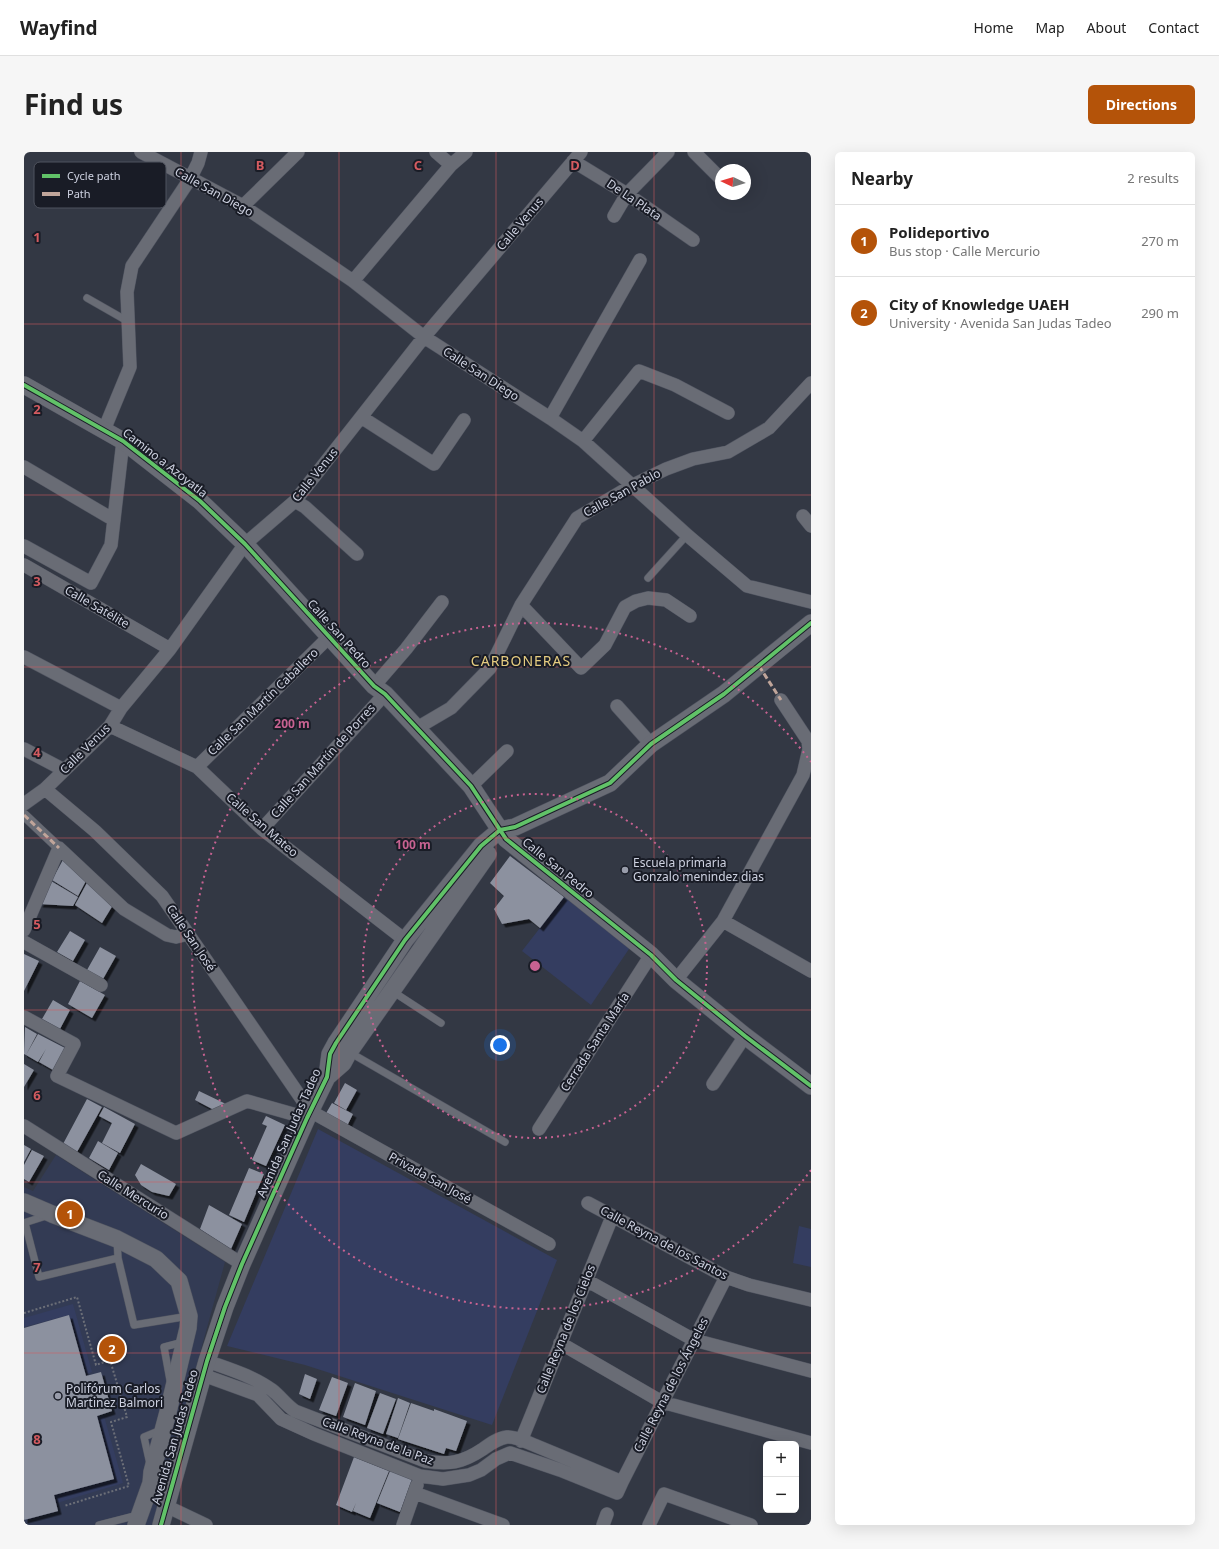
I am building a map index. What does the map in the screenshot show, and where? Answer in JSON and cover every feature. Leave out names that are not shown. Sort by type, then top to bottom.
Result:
[{"type":"street","name":"Calle San Diego","points":[[141,152],[159,162]]},
{"type":"street","points":[[104,430],[130,367],[129,322],[126,292],[132,266],[190,179],[198,163],[201,152]]},
{"type":"street","points":[[243,206],[298,152]]},
{"type":"street","points":[[436,152],[451,165]]},
{"type":"street","points":[[353,281],[451,165],[466,152]]},
{"type":"street","points":[[614,216],[628,194],[668,152]]},
{"type":"street","points":[[694,152],[715,173]]},
{"type":"street","name":"De La Plata","points":[[577,156],[693,240]]},
{"type":"street","name":"Calle Venus","points":[[24,806],[45,789],[110,726],[121,708],[170,648],[244,544],[295,501],[424,337],[577,156]]},
{"type":"street","name":"Calle San Diego","points":[[166,166],[243,206],[353,281],[424,337],[550,418],[583,442],[747,586],[811,602]]},
{"type":"street","points":[[550,418],[640,260]]},
{"type":"street","points":[[583,442],[640,371],[675,385],[728,413]]},
{"type":"street","name":"Calle San Pablo","points":[[417,728],[451,708],[490,668],[521,605],[577,518],[633,485],[666,468],[693,459],[728,452],[735,448],[769,428],[811,383]]},
{"type":"street","name":"Camino a Azoyatla","points":[[24,384],[123,441],[200,501],[244,544]]},
{"type":"street","points":[[361,418],[434,464],[464,420]]},
{"type":"street","points":[[24,546],[91,582],[111,545],[123,441]]},
{"type":"street","points":[[24,467],[114,520]]},
{"type":"street","points":[[295,501],[306,507],[357,554]]},
{"type":"street","name":"Calle San Pedro","points":[[244,544],[329,637],[471,786],[507,832],[651,955],[676,980],[745,1036],[811,1086]]},
{"type":"street","name":"Calle Satélite","points":[[24,566],[170,648]]},
{"type":"street","points":[[521,605],[581,668],[605,645],[625,607],[636,601],[648,598],[666,600],[690,616]]},
{"type":"street","name":"Calle San Martín de Porres","points":[[262,829],[379,690],[406,649],[442,602]]},
{"type":"street","name":"Avenida San Judas Tadeo","points":[[161,1525],[205,1368],[225,1307],[242,1264],[327,1077],[343,1063],[342,1048],[405,940],[481,846],[610,783],[651,744],[724,694],[811,623]]},
{"type":"street","name":"Calle San Martín Caballero","points":[[197,766],[329,637]]},
{"type":"street","points":[[24,657],[121,708]]},
{"type":"street","points":[[676,980],[723,921],[802,775],[810,749],[808,741],[782,700]]},
{"type":"street","points":[[617,706],[651,744]]},
{"type":"street","name":"Calle San Mateo","points":[[110,726],[197,766],[262,829],[405,940]]},
{"type":"street","points":[[24,749],[64,770]]},
{"type":"street","points":[[471,786],[507,751]]},
{"type":"street","name":"Calle San José","points":[[45,789],[96,832],[162,896],[309,1114]]},
{"type":"street","points":[[24,806],[59,848],[124,909],[167,935],[176,937],[188,934]]},
{"type":"street","name":"Avenida San Judas Tadeo","points":[[342,1048],[392,991],[488,854],[507,832]]},
{"type":"street","points":[[24,930],[59,848]]},
{"type":"street","points":[[723,921],[811,971]]},
{"type":"street","points":[[24,942],[101,985]]},
{"type":"street","name":"Cerrada Santa María","points":[[539,1129],[651,955]]},
{"type":"street","points":[[24,1017],[74,1044],[57,1076],[176,1133],[247,1100],[309,1114]]},
{"type":"street","points":[[713,1084],[745,1036]]},
{"type":"street","name":"Privada San José","points":[[309,1114],[549,1244]]},
{"type":"street","name":"Calle Mercurio","points":[[24,1126],[242,1264]]},
{"type":"street","points":[[24,1202],[117,1239],[156,1259],[179,1281],[189,1316],[185,1342],[152,1472],[151,1483],[138,1520]]},
{"type":"street","name":"Calle Reyna de los Santos","points":[[588,1203],[726,1277],[749,1285],[811,1300]]},
{"type":"street","name":"Calle Reyna de los Cielos","points":[[521,1441],[612,1217]]},
{"type":"street","name":"Calle Reyna de los Ángeles","points":[[620,1487],[726,1277]]},
{"type":"street","points":[[586,1280],[694,1340],[811,1371]]},
{"type":"street","points":[[560,1343],[662,1402],[811,1443]]},
{"type":"street","name":"Calle Reyna de la Paz","points":[[205,1368],[241,1373],[274,1391],[286,1405],[295,1411],[425,1461],[442,1464],[468,1458],[494,1441],[508,1437],[564,1457],[620,1487]]},
{"type":"street","name":"Calle Reyna de la Paz","points":[[205,1368],[258,1396],[281,1419],[314,1434],[420,1476],[443,1479],[469,1475],[481,1470],[496,1459],[510,1453],[560,1470],[620,1487]]},
{"type":"street","points":[[378,1459],[384,1445]]},
{"type":"street","points":[[560,1470],[564,1457]]},
{"type":"street","points":[[403,1525],[420,1476]]},
{"type":"street","points":[[415,1493],[503,1525]]},
{"type":"street","points":[[649,1525],[664,1494],[751,1525]]},
{"type":"street","points":[[166,1506],[206,1525]]},
{"type":"lane","points":[[87,298],[129,322]]},
{"type":"lane","points":[[648,578],[688,535]]},
{"type":"lane","points":[[392,991],[441,1023]]},
{"type":"lane","points":[[342,1048],[505,1142]]},
{"type":"lane","points":[[52,1214],[24,1223],[39,1277],[118,1258]]},
{"type":"lane","points":[[117,1239],[118,1258],[134,1325],[189,1316]]},
{"type":"lane","points":[[99,1525],[138,1520]]},
{"type":"path","points":[[24,1313],[77,1297],[96,1365],[110,1360],[127,1417],[111,1422],[129,1486],[64,1506]]},
{"type":"shaded area","points":[[564,897],[631,946],[591,1005],[522,951]]},
{"type":"shaded area","points":[[318,1129],[557,1260],[492,1425],[305,1365],[227,1346]]},
{"type":"shaded area","points":[[56,1155],[225,1262],[153,1525],[24,1525],[24,1187],[33,1191]]},
{"type":"shaded area","points":[[799,1226],[811,1229],[811,1267],[793,1263]]},
{"type":"shaded area","points":[[73,1304],[92,1372],[86,1374],[69,1315],[24,1327],[24,1318]]},
{"type":"shaded area","points":[[104,1416],[123,1483],[57,1503],[55,1495],[114,1479],[98,1418]]},
{"type":"building","points":[[510,856],[564,897],[540,928],[529,919],[502,924],[494,909],[504,896],[490,883]]},
{"type":"building","points":[[64,858],[87,879],[78,896],[52,880]]},
{"type":"building","points":[[89,879],[113,905],[102,923],[75,905]]},
{"type":"building","points":[[51,881],[78,897],[73,906],[39,904]]},
{"type":"building","points":[[70,931],[85,940],[73,961],[57,952]]},
{"type":"building","points":[[100,947],[116,956],[103,979],[87,970]]},
{"type":"building","points":[[24,954],[39,961],[24,991]]},
{"type":"building","points":[[80,981],[105,995],[92,1018],[68,1004]]},
{"type":"building","points":[[53,1000],[70,1010],[60,1029],[42,1019]]},
{"type":"building","points":[[25,1027],[37,1034],[26,1055],[24,1054]]},
{"type":"building","points":[[38,1034],[65,1048],[53,1070],[39,1062],[46,1049],[38,1062],[26,1055]]},
{"type":"building","points":[[24,1064],[34,1070],[24,1087]]},
{"type":"building","points":[[345,1083],[357,1090],[346,1110],[334,1103]]},
{"type":"building","points":[[199,1091],[226,1104],[214,1110],[195,1100]]},
{"type":"building","points":[[87,1099],[102,1107],[77,1152],[63,1144]]},
{"type":"building","points":[[332,1103],[353,1114],[347,1126],[325,1115]]},
{"type":"building","points":[[104,1107],[135,1124],[120,1153],[102,1143],[112,1123],[99,1116]]},
{"type":"building","points":[[266,1116],[285,1125],[266,1166],[252,1160],[267,1126],[262,1124]]},
{"type":"building","points":[[98,1141],[118,1153],[109,1170],[89,1158]]},
{"type":"building","points":[[24,1145],[31,1149],[24,1162]]},
{"type":"building","points":[[32,1150],[44,1156],[29,1182],[24,1179],[24,1165]]},
{"type":"building","points":[[141,1164],[176,1184],[169,1196],[152,1192],[141,1185],[135,1175]]},
{"type":"building","points":[[249,1168],[264,1174],[244,1222],[229,1215]]},
{"type":"building","points":[[209,1205],[242,1224],[231,1249],[200,1229]]},
{"type":"building","name":"Polifórum Carlos Martinez Balmori","points":[[69,1315],[86,1376],[101,1372],[112,1411],[97,1416],[114,1479],[54,1495],[58,1511],[24,1520],[24,1328]]},
{"type":"building","points":[[305,1374],[317,1379],[310,1399],[299,1394]]},
{"type":"building","points":[[332,1377],[348,1383],[336,1416],[319,1410]]},
{"type":"building","points":[[355,1383],[376,1391],[365,1425],[343,1417]]},
{"type":"building","points":[[380,1393],[396,1399],[383,1434],[367,1428]]},
{"type":"building","points":[[398,1398],[410,1403],[398,1438],[386,1434]]},
{"type":"building","points":[[411,1403],[434,1411],[434,1409],[467,1421],[456,1451],[446,1448],[444,1454],[398,1439]]},
{"type":"building","points":[[354,1457],[389,1471],[370,1518],[353,1511],[356,1503],[352,1512],[336,1505]]},
{"type":"building","points":[[390,1471],[412,1479],[400,1512],[377,1503]]},
{"type":"marked path","points":[[759,666],[781,700]]},
{"type":"marked path","points":[[24,815],[59,848]]},
{"type":"cycle path","points":[[24,385],[123,441],[200,501],[245,544],[374,686],[385,694],[471,786],[506,839],[651,955],[676,980],[745,1036],[811,1086]]},
{"type":"cycle path","points":[[161,1525],[207,1361],[225,1307],[242,1264],[307,1118],[327,1077],[330,1054],[405,940],[481,846],[500,830],[515,827],[610,783],[651,744],[724,694],[811,623]]},
{"type":"place","name":"Escuela primaria Gonzalo menindez dias","points":[[625,870]]},
{"type":"place","name":"Polideportivo","points":[[70,1214]]},
{"type":"place","name":"City of Knowledge UAEH","points":[[112,1349]]},
{"type":"place","name":"Polifórum Carlos Martinez Balmori","points":[[58,1396]]},
{"type":"district","name":"CARBONERAS","points":[[521,661]]}]
